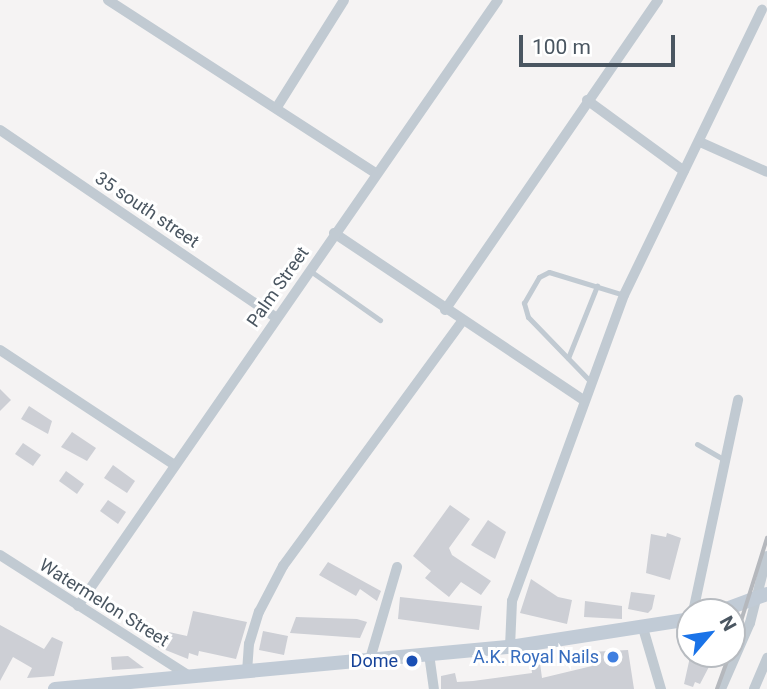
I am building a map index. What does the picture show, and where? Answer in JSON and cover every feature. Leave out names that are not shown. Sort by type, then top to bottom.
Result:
[{"type":"main road","points":[[746,603],[767,594]]},
{"type":"main road","points":[[55,689],[510,647],[676,622]]},
{"type":"street","points":[[108,0],[375,173]]},
{"type":"street","points":[[277,107],[344,0]]},
{"type":"street","name":"Palm Street","points":[[78,606],[173,464],[498,0]]},
{"type":"street","points":[[445,310],[658,0]]},
{"type":"street","points":[[510,647],[512,601],[583,400],[624,295],[762,10]]},
{"type":"street","points":[[587,100],[684,171]]},
{"type":"street","name":"35 south street","points":[[0,130],[275,317]]},
{"type":"street","points":[[700,142],[767,172]]},
{"type":"street","points":[[334,233],[445,310],[583,400]]},
{"type":"street","points":[[247,672],[249,644],[259,612],[283,566],[462,321]]},
{"type":"street","points":[[0,350],[173,464]]},
{"type":"street","points":[[696,598],[738,400]]},
{"type":"street","name":"Watermelon Street","points":[[0,555],[192,677]]},
{"type":"street","points":[[721,689],[750,623],[767,556]]},
{"type":"street","points":[[370,659],[397,567]]},
{"type":"street","points":[[643,628],[661,689]]},
{"type":"street","points":[[429,654],[434,689]]},
{"type":"street","points":[[754,689],[767,658]]},
{"type":"lane","points":[[309,270],[380,320]]},
{"type":"lane","points":[[590,381],[528,317],[524,303],[539,277],[549,272],[624,295]]},
{"type":"lane","points":[[568,358],[597,286]]},
{"type":"lane","points":[[697,444],[726,461]]},
{"type":"building","points":[[0,389],[11,400],[0,411]]},
{"type":"building","points":[[29,406],[52,421],[48,434],[21,419]]},
{"type":"building","points":[[72,432],[96,448],[87,461],[61,447]]},
{"type":"building","points":[[23,443],[41,455],[33,466],[15,454]]},
{"type":"building","points":[[113,465],[135,481],[127,493],[104,478]]},
{"type":"building","points":[[66,471],[84,484],[77,494],[59,481]]},
{"type":"building","points":[[108,500],[126,512],[118,524],[100,511]]},
{"type":"building","points":[[450,505],[470,519],[449,548],[452,555],[491,581],[481,595],[461,582],[449,597],[425,578],[431,571],[413,556]]},
{"type":"building","points":[[488,520],[506,532],[495,559],[471,545]]},
{"type":"building","points":[[667,533],[681,538],[670,580],[646,573],[651,534],[666,537]]},
{"type":"building","points":[[328,562],[381,591],[377,601],[360,589],[356,596],[319,575]]},
{"type":"building","points":[[531,579],[558,597],[572,600],[567,624],[520,613]]},
{"type":"building","points":[[631,592],[655,595],[652,609],[648,613],[628,609]]},
{"type":"building","points":[[400,597],[482,606],[479,630],[398,619]]},
{"type":"building","points":[[585,601],[622,606],[622,619],[584,617]]},
{"type":"building","points":[[193,611],[247,622],[236,659],[199,651],[198,656],[189,653],[188,659],[158,647],[162,640],[166,642],[169,632],[187,636]]},
{"type":"building","points":[[296,617],[357,619],[367,622],[360,638],[290,633]]},
{"type":"building","points":[[0,625],[44,649],[52,637],[63,642],[54,676],[27,678],[32,668],[13,657],[0,681]]},
{"type":"building","points":[[263,631],[288,636],[284,655],[259,650]]},
{"type":"building","points":[[628,650],[634,689],[441,689],[441,676],[455,673],[457,682],[473,681],[532,673],[531,664],[540,663],[542,678],[592,666],[590,652]]},
{"type":"building","points":[[128,656],[144,668],[112,670],[111,657]]},
{"type":"building","points":[[688,668],[708,668],[700,684],[695,682],[693,687],[684,684]]},
{"type":"railway","points":[[746,605],[767,538]]},
{"type":"railway","points":[[717,689],[725,668]]},
{"type":"place","name":"A.K. Royal Nails","points":[[613,657]]},
{"type":"place","name":"Dome","points":[[412,661]]}]
